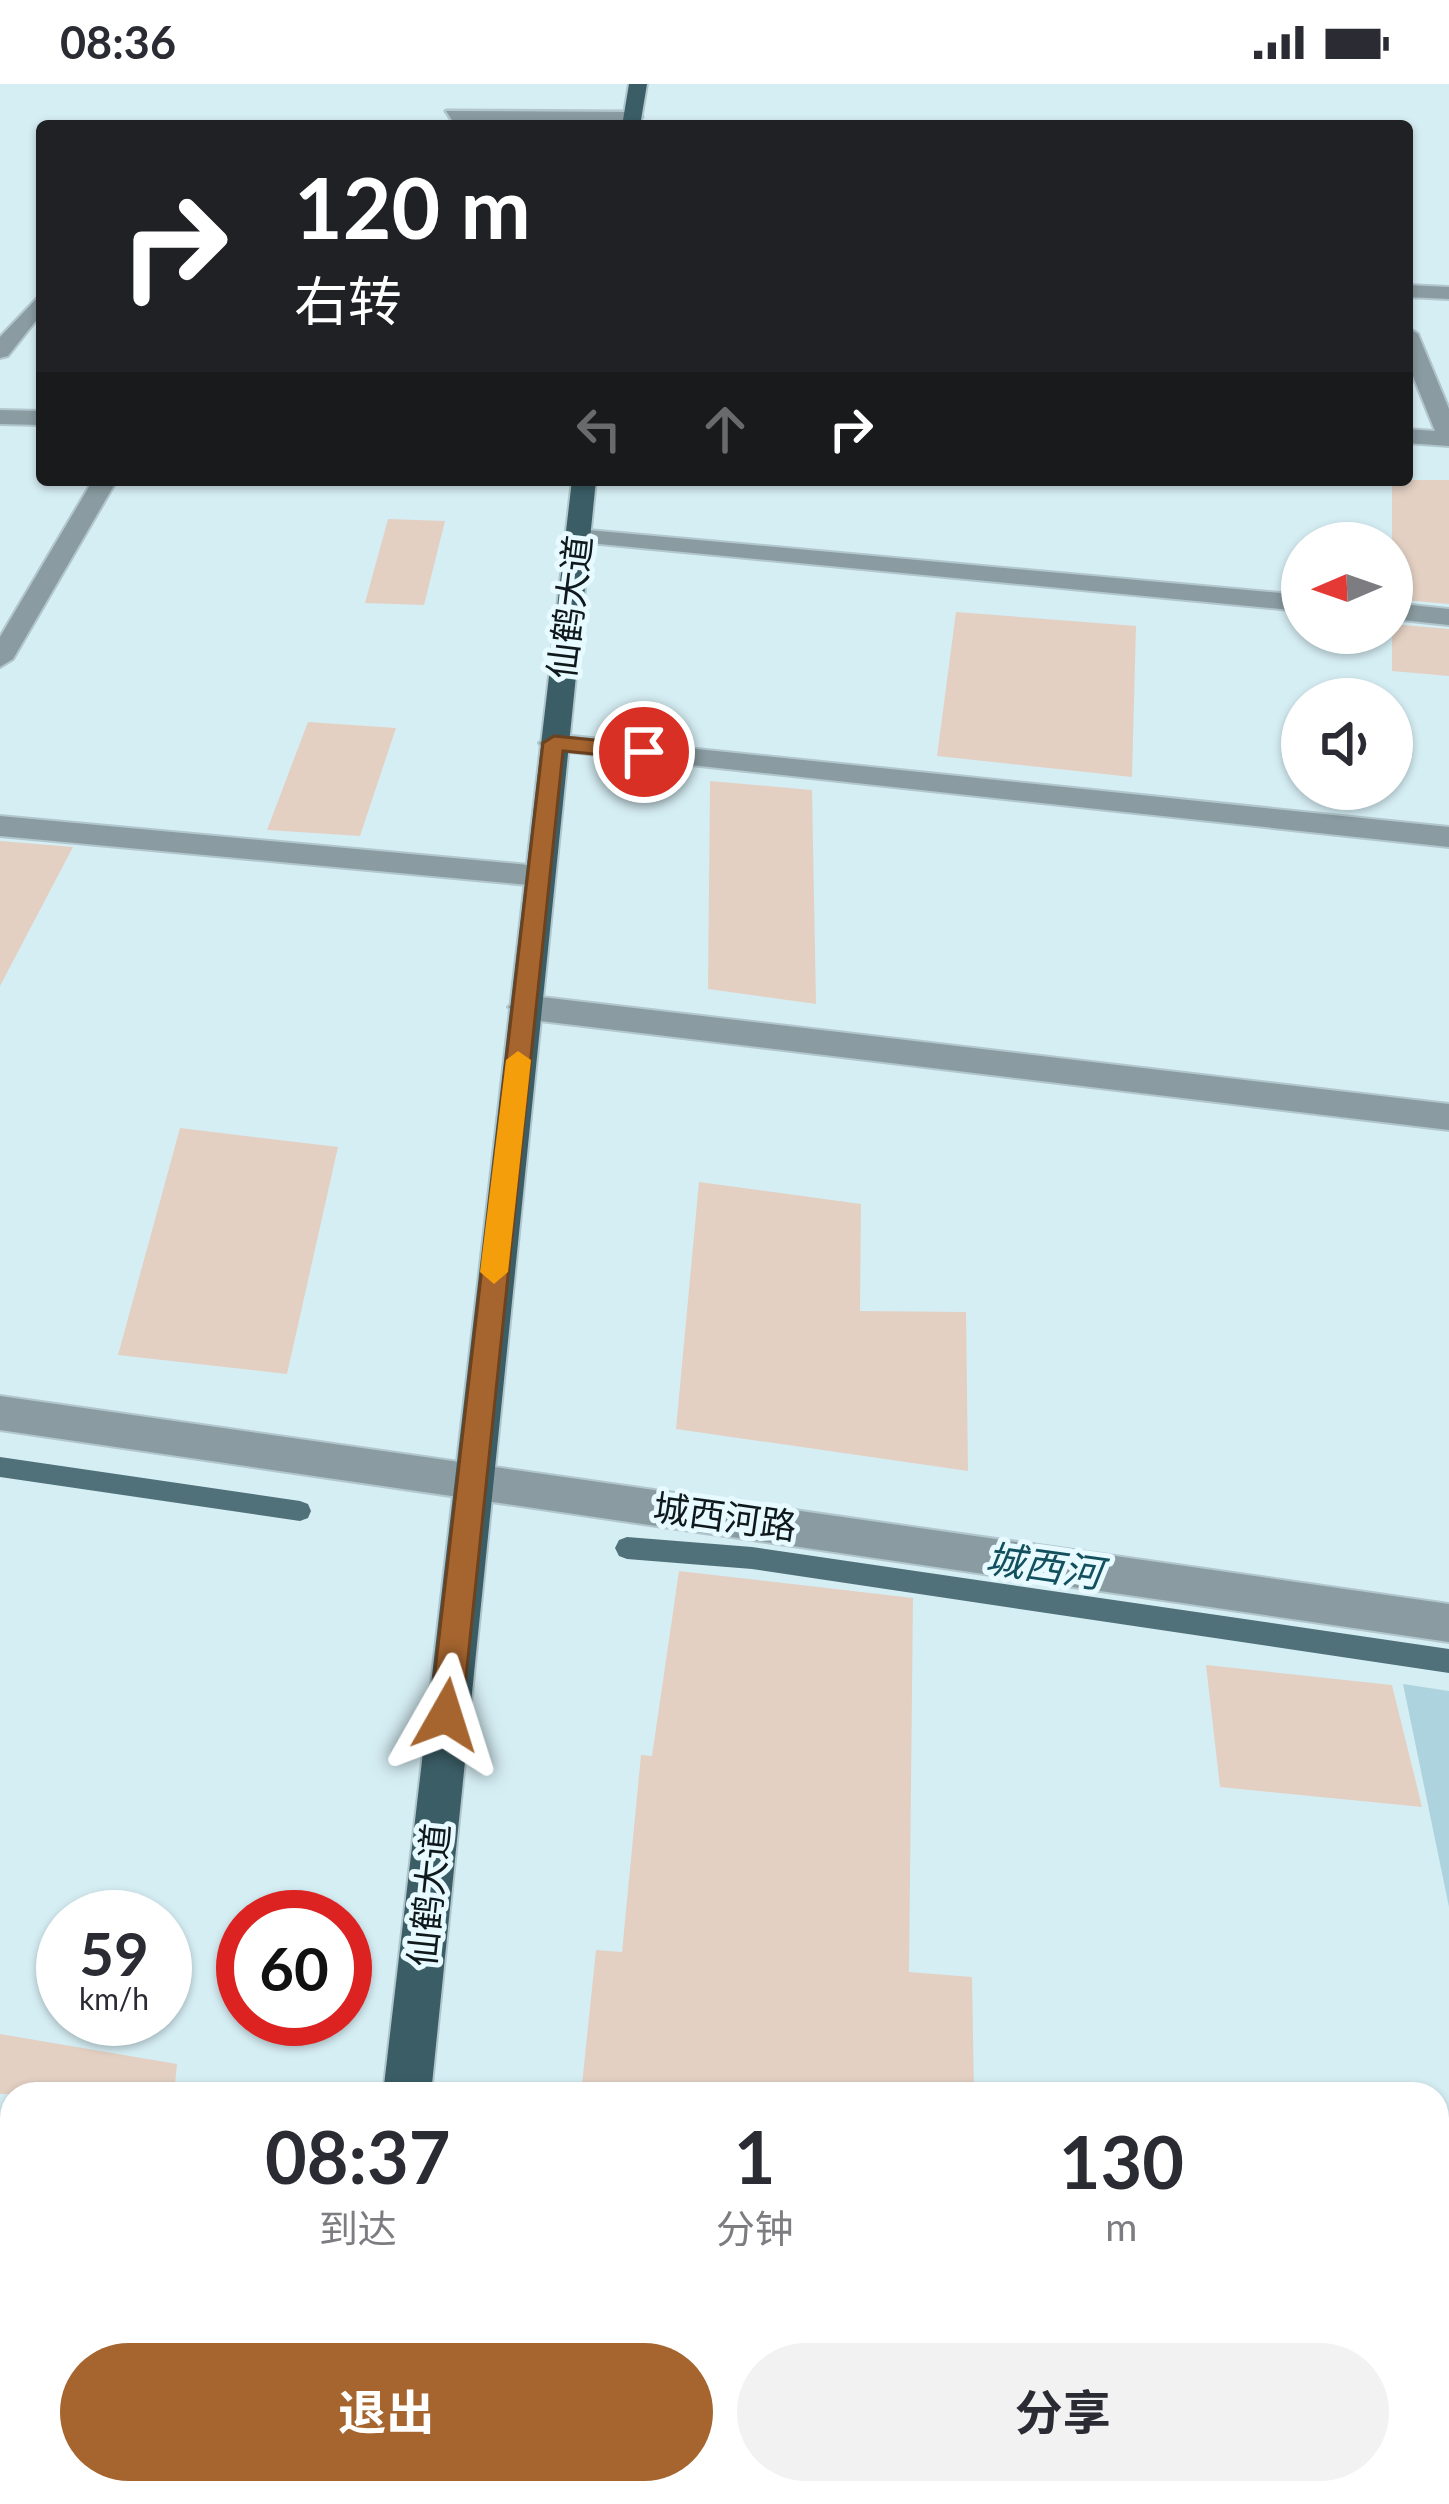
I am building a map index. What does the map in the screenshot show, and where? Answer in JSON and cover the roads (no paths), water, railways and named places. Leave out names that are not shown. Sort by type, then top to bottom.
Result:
[{"type":"main road","points":[[632,120],[638,84]]},
{"type":"main road","name":"仙鹤大道","points":[[408,2082],[470,1478],[583,486]]},
{"type":"street","points":[[1413,291],[1449,293]]},
{"type":"street","points":[[0,351],[36,306]]},
{"type":"street","points":[[1413,349],[1449,438],[1413,436]]},
{"type":"street","points":[[0,417],[36,418]]},
{"type":"street","points":[[0,659],[101,486]]},
{"type":"street","points":[[577,536],[1281,601]]},
{"type":"street","points":[[1413,613],[1449,617]]},
{"type":"street","points":[[554,743],[1449,837]]},
{"type":"street","points":[[0,826],[539,876]]},
{"type":"street","points":[[524,1006],[1449,1117]]},
{"type":"street","name":"城西河路","points":[[0,1413],[1449,1623]]},
{"type":"lane","points":[[452,116],[596,120]]},
{"type":"waterway","name":"城西河","points":[[0,1467],[300,1511]]},
{"type":"waterway","name":"城西河","points":[[627,1548],[752,1558],[1449,1661]]}]
